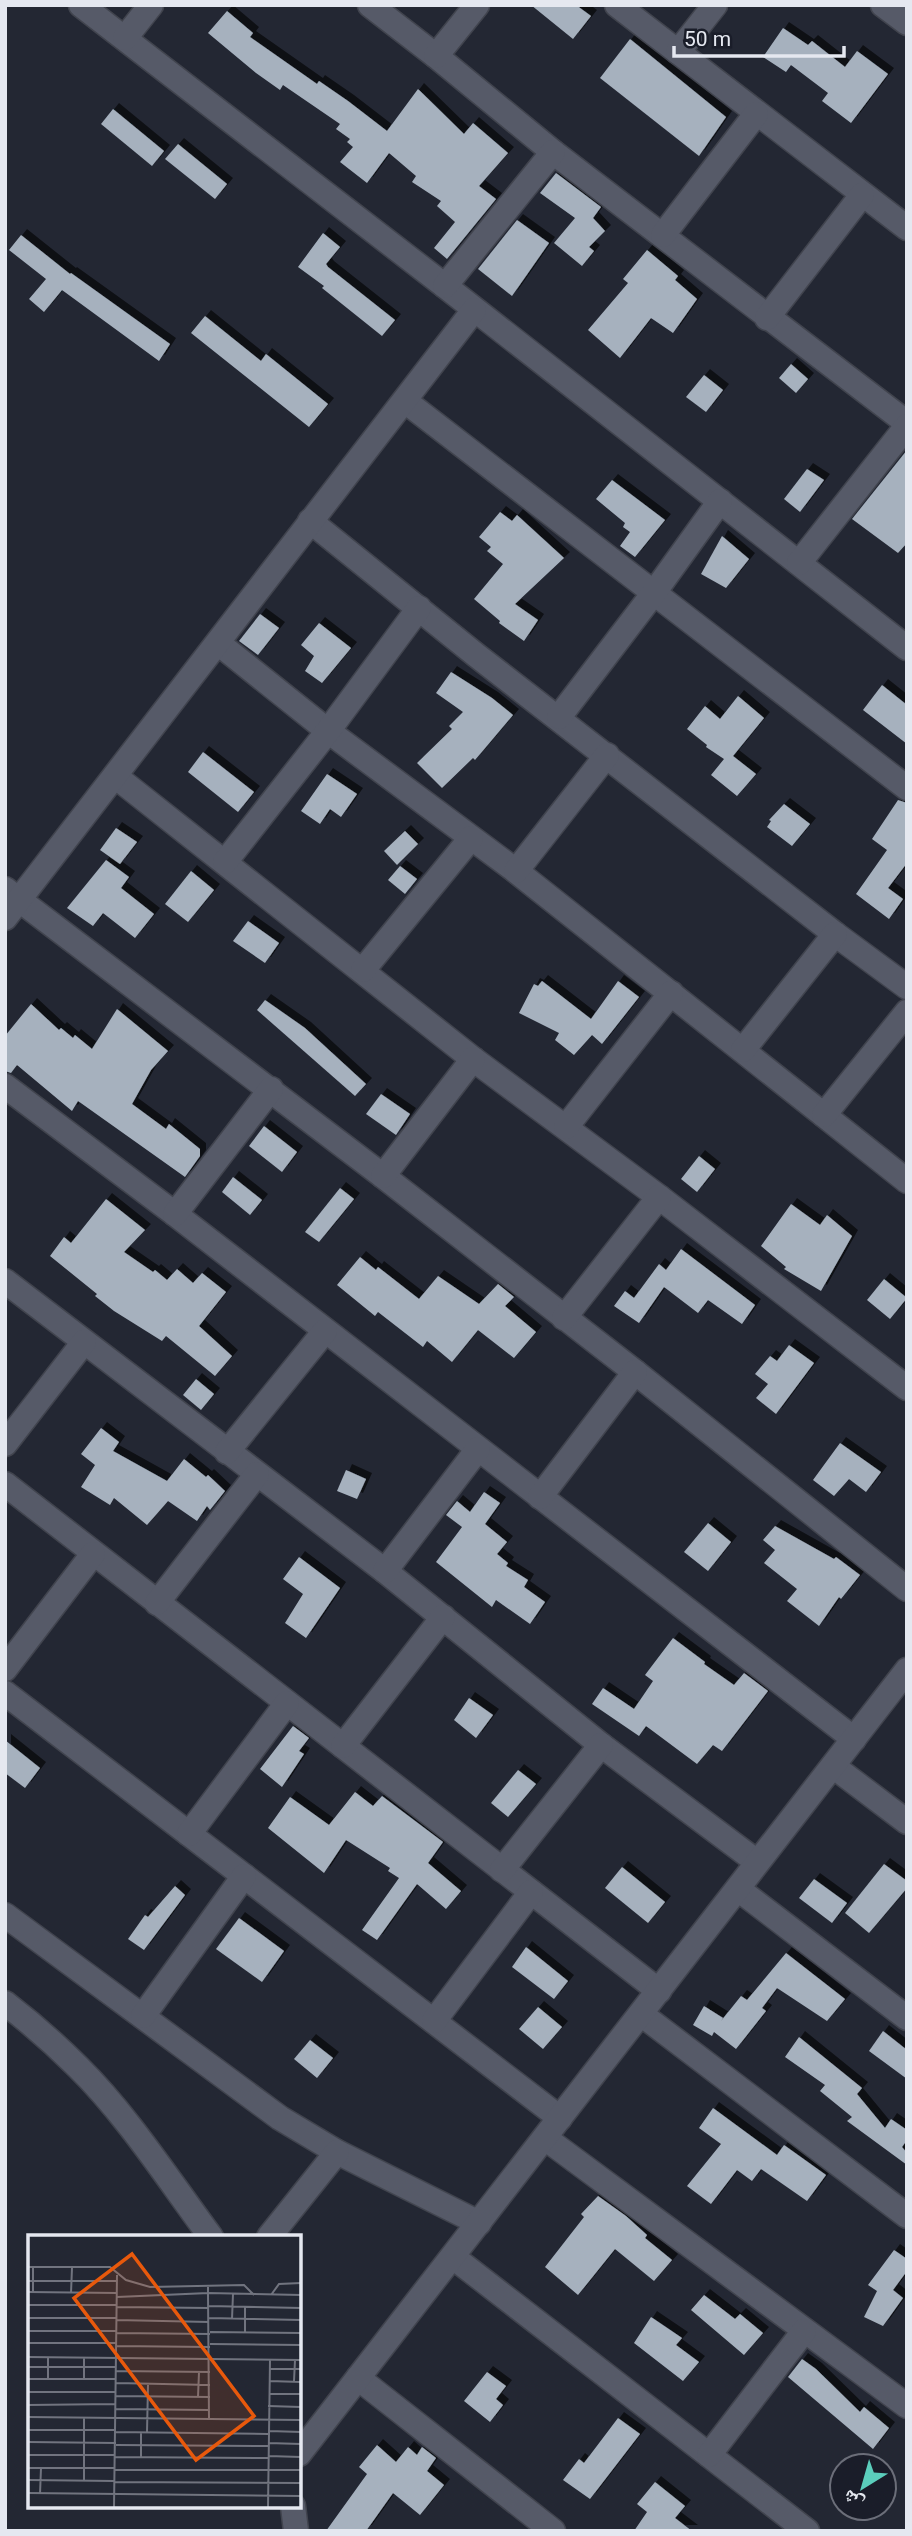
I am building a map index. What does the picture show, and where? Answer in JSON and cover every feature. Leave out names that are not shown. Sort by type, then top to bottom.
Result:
[{"type":"street","points":[[81,5],[907,648]]},
{"type":"street","points":[[125,38],[151,5]]},
{"type":"street","points":[[370,5],[553,152],[907,424],[799,563]]},
{"type":"street","points":[[436,56],[477,5]]},
{"type":"street","points":[[617,5],[907,228]]},
{"type":"street","points":[[678,52],[715,5]]},
{"type":"street","points":[[883,5],[907,23]]},
{"type":"street","points":[[663,235],[756,114]]},
{"type":"street","points":[[445,286],[553,152]]},
{"type":"street","points":[[768,318],[862,195]]},
{"type":"street","points":[[474,310],[115,776],[10,903],[271,1089],[635,1372],[907,1589]]},
{"type":"street","points":[[405,401],[907,788]]},
{"type":"street","points":[[559,717],[720,501]]},
{"type":"street","points":[[310,521],[835,934],[907,987]]},
{"type":"street","points":[[225,862],[328,731],[419,608]]},
{"type":"street","points":[[218,643],[328,731],[516,871],[907,1181]]},
{"type":"street","points":[[516,871],[607,755]]},
{"type":"street","points":[[115,776],[473,1059],[659,1197],[907,1388]]},
{"type":"street","points":[[363,971],[471,838]]},
{"type":"street","points":[[743,1050],[835,934]]},
{"type":"street","points":[[566,1128],[671,993]]},
{"type":"street","points":[[824,1115],[907,1012]]},
{"type":"street","points":[[383,1175],[473,1059]]},
{"type":"street","points":[[5,1086],[175,1214],[854,1739]]},
{"type":"street","points":[[175,1214],[271,1089]]},
{"type":"street","points":[[564,1318],[659,1197]]},
{"type":"street","points":[[5,1281],[385,1571],[601,1745],[757,1863]]},
{"type":"street","points":[[226,1452],[324,1331]]},
{"type":"street","points":[[5,1444],[85,1342]]},
{"type":"street","points":[[540,1497],[635,1372]]},
{"type":"street","points":[[385,1571],[478,1449]]},
{"type":"street","points":[[157,1603],[257,1474]]},
{"type":"street","points":[[5,1484],[659,1991]]},
{"type":"street","points":[[5,1669],[93,1554]]},
{"type":"street","points":[[343,1746],[443,1617]]},
{"type":"street","points":[[301,2451],[907,1670]]},
{"type":"street","points":[[5,1693],[560,2118]]},
{"type":"street","points":[[189,1834],[287,1703]]},
{"type":"street","points":[[502,1870],[601,1745]]},
{"type":"street","points":[[833,1766],[907,1822]]},
{"type":"street","points":[[144,2015],[244,1876]]},
{"type":"street","points":[[738,1889],[907,2018]]},
{"type":"street","points":[[434,2021],[531,1892]]},
{"type":"street","points":[[5,1915],[144,2015],[235,2086],[337,2152],[479,2223]]},
{"type":"street","points":[[5,2003],[80,2068],[125,2121],[210,2235]]},
{"type":"street","points":[[641,2014],[904,2207]]},
{"type":"street","points":[[545,2138],[804,2331],[903,2396]]},
{"type":"street","points":[[271,2235],[337,2152]]},
{"type":"street","points":[[453,2258],[803,2529]]},
{"type":"street","points":[[709,2455],[804,2331]]},
{"type":"street","points":[[359,2378],[554,2531]]},
{"type":"street","points":[[293,2508],[296,2531]]},
{"type":"building","points":[[531,5],[576,5],[591,16],[573,39]]},
{"type":"building","points":[[227,11],[253,33],[250,37],[317,84],[319,81],[387,131],[418,89],[464,134],[473,123],[508,153],[479,186],[496,199],[447,259],[434,248],[455,222],[437,206],[441,201],[412,182],[416,176],[389,153],[367,183],[340,162],[353,147],[347,142],[350,139],[336,129],[340,124],[283,85],[280,90],[208,33]]},
{"type":"building","points":[[783,28],[808,45],[812,41],[845,67],[857,51],[888,74],[851,123],[822,101],[828,93],[791,65],[786,72],[763,57]]},
{"type":"building","points":[[630,39],[726,117],[699,156],[600,78]]},
{"type":"building","points":[[113,109],[164,151],[152,166],[101,124]]},
{"type":"building","points":[[178,144],[227,184],[215,199],[165,159]]},
{"type":"building","points":[[556,173],[601,207],[593,218],[605,231],[589,247],[594,251],[582,266],[554,243],[575,218],[540,193]]},
{"type":"building","points":[[517,220],[549,243],[512,296],[478,269]]},
{"type":"building","points":[[323,233],[340,247],[326,264],[328,267],[395,320],[382,336],[298,267]]},
{"type":"building","points":[[21,235],[70,274],[170,344],[159,361],[62,290],[44,312],[29,299],[46,279],[9,250]]},
{"type":"building","points":[[647,250],[678,276],[675,280],[697,299],[673,333],[651,318],[620,358],[588,330],[628,283],[623,279]]},
{"type":"building","points":[[205,316],[261,361],[266,354],[328,404],[309,427],[191,333]]},
{"type":"building","points":[[791,364],[808,379],[796,393],[779,378]]},
{"type":"building","points":[[704,375],[723,390],[706,412],[686,397]]},
{"type":"building","points":[[907,450],[907,543],[898,553],[852,519]]},
{"type":"building","points":[[807,469],[824,480],[800,512],[784,499]]},
{"type":"building","points":[[612,480],[665,520],[635,557],[620,546],[630,532],[623,527],[625,523],[596,499]]},
{"type":"building","points":[[500,512],[512,521],[517,515],[564,558],[515,604],[538,620],[524,641],[499,623],[500,621],[474,599],[503,564],[487,551],[491,547],[479,537]]},
{"type":"building","points":[[722,536],[749,559],[726,588],[701,574]]},
{"type":"building","points":[[260,614],[279,628],[258,655],[239,641]]},
{"type":"building","points":[[319,623],[351,648],[322,683],[305,671],[314,656],[301,645]]},
{"type":"building","points":[[451,672],[513,715],[475,760],[473,758],[442,788],[417,763],[452,729],[449,726],[463,712],[436,693]]},
{"type":"building","points":[[882,685],[907,705],[907,744],[863,710]]},
{"type":"building","points":[[738,696],[764,718],[733,756],[756,774],[737,796],[711,775],[724,759],[687,729],[705,706],[720,719]]},
{"type":"building","points":[[203,752],[254,792],[238,812],[188,772]]},
{"type":"building","points":[[327,774],[357,794],[341,817],[330,809],[320,824],[301,811]]},
{"type":"building","points":[[898,800],[907,803],[907,863],[888,888],[903,899],[889,919],[856,894],[887,850],[872,839]]},
{"type":"building","points":[[784,804],[810,824],[792,846],[767,827],[771,821],[769,820]]},
{"type":"building","points":[[116,828],[137,842],[120,864],[100,850]]},
{"type":"building","points":[[405,831],[418,844],[397,865],[384,851]]},
{"type":"building","points":[[106,860],[129,877],[121,888],[154,914],[135,938],[103,913],[93,926],[67,908]]},
{"type":"building","points":[[400,866],[417,879],[405,894],[388,880]]},
{"type":"building","points":[[191,871],[214,890],[188,922],[165,904]]},
{"type":"building","points":[[248,921],[279,943],[265,963],[233,941]]},
{"type":"building","points":[[542,981],[591,1019],[618,981],[639,997],[602,1044],[592,1035],[574,1055],[555,1040],[559,1033],[519,1013],[534,984],[538,986]]},
{"type":"building","points":[[265,1000],[305,1028],[366,1084],[355,1096],[257,1010]]},
{"type":"building","points":[[31,1004],[59,1030],[61,1028],[73,1038],[75,1035],[92,1049],[117,1009],[168,1051],[151,1070],[132,1104],[166,1129],[169,1124],[200,1149],[200,1156],[185,1177],[78,1101],[72,1111],[17,1065],[11,1073],[5,1071],[5,1036]]},
{"type":"building","points":[[381,1094],[410,1114],[396,1135],[366,1114]]},
{"type":"building","points":[[264,1126],[297,1152],[282,1172],[249,1146]]},
{"type":"building","points":[[699,1156],[715,1169],[697,1192],[681,1179]]},
{"type":"building","points":[[233,1177],[262,1200],[250,1215],[222,1192]]},
{"type":"building","points":[[340,1188],[354,1199],[319,1242],[305,1232]]},
{"type":"building","points":[[106,1199],[145,1230],[124,1252],[167,1280],[177,1269],[193,1283],[202,1273],[226,1292],[199,1326],[232,1356],[215,1376],[166,1336],[162,1341],[114,1311],[50,1256],[64,1237],[71,1243]]},
{"type":"building","points":[[791,1204],[820,1225],[827,1215],[852,1236],[821,1291],[784,1269],[786,1267],[761,1246]]},
{"type":"building","points":[[681,1249],[755,1305],[742,1324],[708,1300],[698,1313],[664,1287],[639,1323],[614,1306],[625,1291],[634,1298],[659,1264],[666,1270]]},
{"type":"building","points":[[360,1257],[376,1270],[378,1267],[419,1299],[438,1276],[479,1304],[498,1284],[514,1297],[505,1306],[536,1332],[514,1358],[478,1330],[452,1362],[427,1341],[423,1347],[378,1312],[375,1316],[337,1285]]},
{"type":"building","points":[[884,1279],[907,1298],[890,1319],[867,1300]]},
{"type":"building","points":[[789,1345],[814,1363],[776,1414],[756,1398],[768,1384],[755,1374],[770,1356],[777,1361]]},
{"type":"building","points":[[196,1379],[214,1394],[201,1410],[183,1395]]},
{"type":"building","points":[[101,1428],[119,1442],[113,1451],[167,1481],[184,1459],[206,1477],[208,1475],[225,1491],[210,1510],[207,1506],[197,1521],[168,1501],[147,1525],[114,1498],[110,1505],[81,1487],[95,1465],[81,1454]]},
{"type":"building","points":[[840,1443],[881,1472],[866,1492],[849,1479],[834,1496],[813,1480]]},
{"type":"building","points":[[346,1470],[366,1479],[357,1499],[337,1491]]},
{"type":"building","points":[[484,1492],[500,1503],[485,1524],[507,1542],[497,1554],[508,1563],[506,1566],[528,1580],[524,1587],[545,1602],[530,1624],[496,1600],[492,1607],[436,1562],[462,1527],[446,1515],[457,1501],[470,1512]]},
{"type":"building","points":[[708,1523],[731,1542],[708,1571],[684,1552]]},
{"type":"building","points":[[775,1526],[834,1559],[836,1557],[860,1575],[841,1599],[839,1597],[819,1626],[787,1601],[797,1589],[764,1563],[775,1550],[763,1540]]},
{"type":"building","points":[[299,1557],[340,1588],[306,1638],[285,1623],[303,1594],[283,1579]]},
{"type":"building","points":[[673,1638],[734,1685],[744,1673],[768,1691],[722,1751],[713,1745],[697,1764],[646,1726],[639,1736],[592,1704],[603,1688],[634,1709],[653,1681],[645,1675]]},
{"type":"building","points":[[469,1698],[493,1715],[476,1738],[454,1720]]},
{"type":"building","points":[[293,1726],[309,1738],[299,1751],[304,1754],[282,1787],[260,1769]]},
{"type":"building","points":[[5,1740],[40,1768],[25,1788],[5,1773]]},
{"type":"building","points":[[518,1770],[536,1784],[508,1817],[491,1803]]},
{"type":"building","points":[[355,1792],[373,1806],[382,1796],[443,1842],[428,1863],[461,1891],[446,1909],[417,1884],[377,1940],[362,1930],[399,1878],[388,1871],[390,1868],[346,1840],[324,1873],[268,1828],[290,1797],[329,1825]]},
{"type":"building","points":[[884,1864],[907,1881],[907,1888],[869,1933],[845,1913]]},
{"type":"building","points":[[622,1867],[665,1902],[648,1923],[605,1888]]},
{"type":"building","points":[[814,1879],[847,1903],[832,1923],[799,1898]]},
{"type":"building","points":[[175,1886],[185,1895],[144,1950],[128,1939],[145,1915],[148,1917]]},
{"type":"building","points":[[239,1918],[284,1951],[262,1982],[216,1949]]},
{"type":"building","points":[[526,1947],[568,1981],[554,1999],[512,1967]]},
{"type":"building","points":[[786,1953],[845,1999],[827,2021],[777,1988],[762,2008],[766,2011],[736,2049],[714,2032],[712,2036],[693,2025],[704,2006],[723,2018],[721,2021],[741,1996],[747,2000]]},
{"type":"building","points":[[538,2007],[562,2027],[543,2049],[519,2029]]},
{"type":"building","points":[[883,2031],[907,2050],[907,2079],[869,2051]]},
{"type":"building","points":[[799,2037],[862,2088],[857,2094],[885,2128],[891,2119],[907,2130],[907,2140],[902,2147],[907,2153],[907,2165],[847,2121],[852,2117],[820,2091],[825,2085],[785,2057]]},
{"type":"building","points":[[310,2040],[333,2058],[317,2078],[294,2059]]},
{"type":"building","points":[[713,2108],[777,2155],[784,2145],[826,2175],[807,2201],[761,2169],[752,2181],[737,2170],[711,2204],[687,2186],[721,2144],[699,2128]]},
{"type":"building","points":[[598,2196],[626,2216],[647,2235],[645,2238],[672,2260],[654,2281],[615,2249],[578,2295],[545,2267],[584,2217],[581,2214]]},
{"type":"building","points":[[894,2250],[907,2259],[907,2271],[893,2290],[903,2298],[883,2326],[864,2317],[877,2291],[868,2285]]},
{"type":"building","points":[[704,2295],[735,2319],[740,2314],[763,2333],[744,2355],[691,2310]]},
{"type":"building","points":[[651,2317],[682,2338],[676,2345],[699,2362],[683,2381],[634,2343]]},
{"type":"building","points":[[802,2359],[860,2412],[864,2407],[889,2428],[873,2449],[788,2377]]},
{"type":"building","points":[[487,2372],[506,2386],[496,2399],[503,2405],[490,2422],[464,2401]]},
{"type":"building","points":[[618,2418],[640,2434],[590,2499],[563,2480],[579,2459],[584,2463]]},
{"type":"building","points":[[377,2445],[396,2462],[408,2447],[417,2455],[422,2447],[436,2458],[427,2471],[444,2485],[420,2515],[393,2493],[366,2531],[326,2531],[367,2474],[359,2467]]},
{"type":"building","points":[[655,2482],[685,2506],[675,2518],[692,2531],[634,2531],[647,2512],[637,2504]]}]
